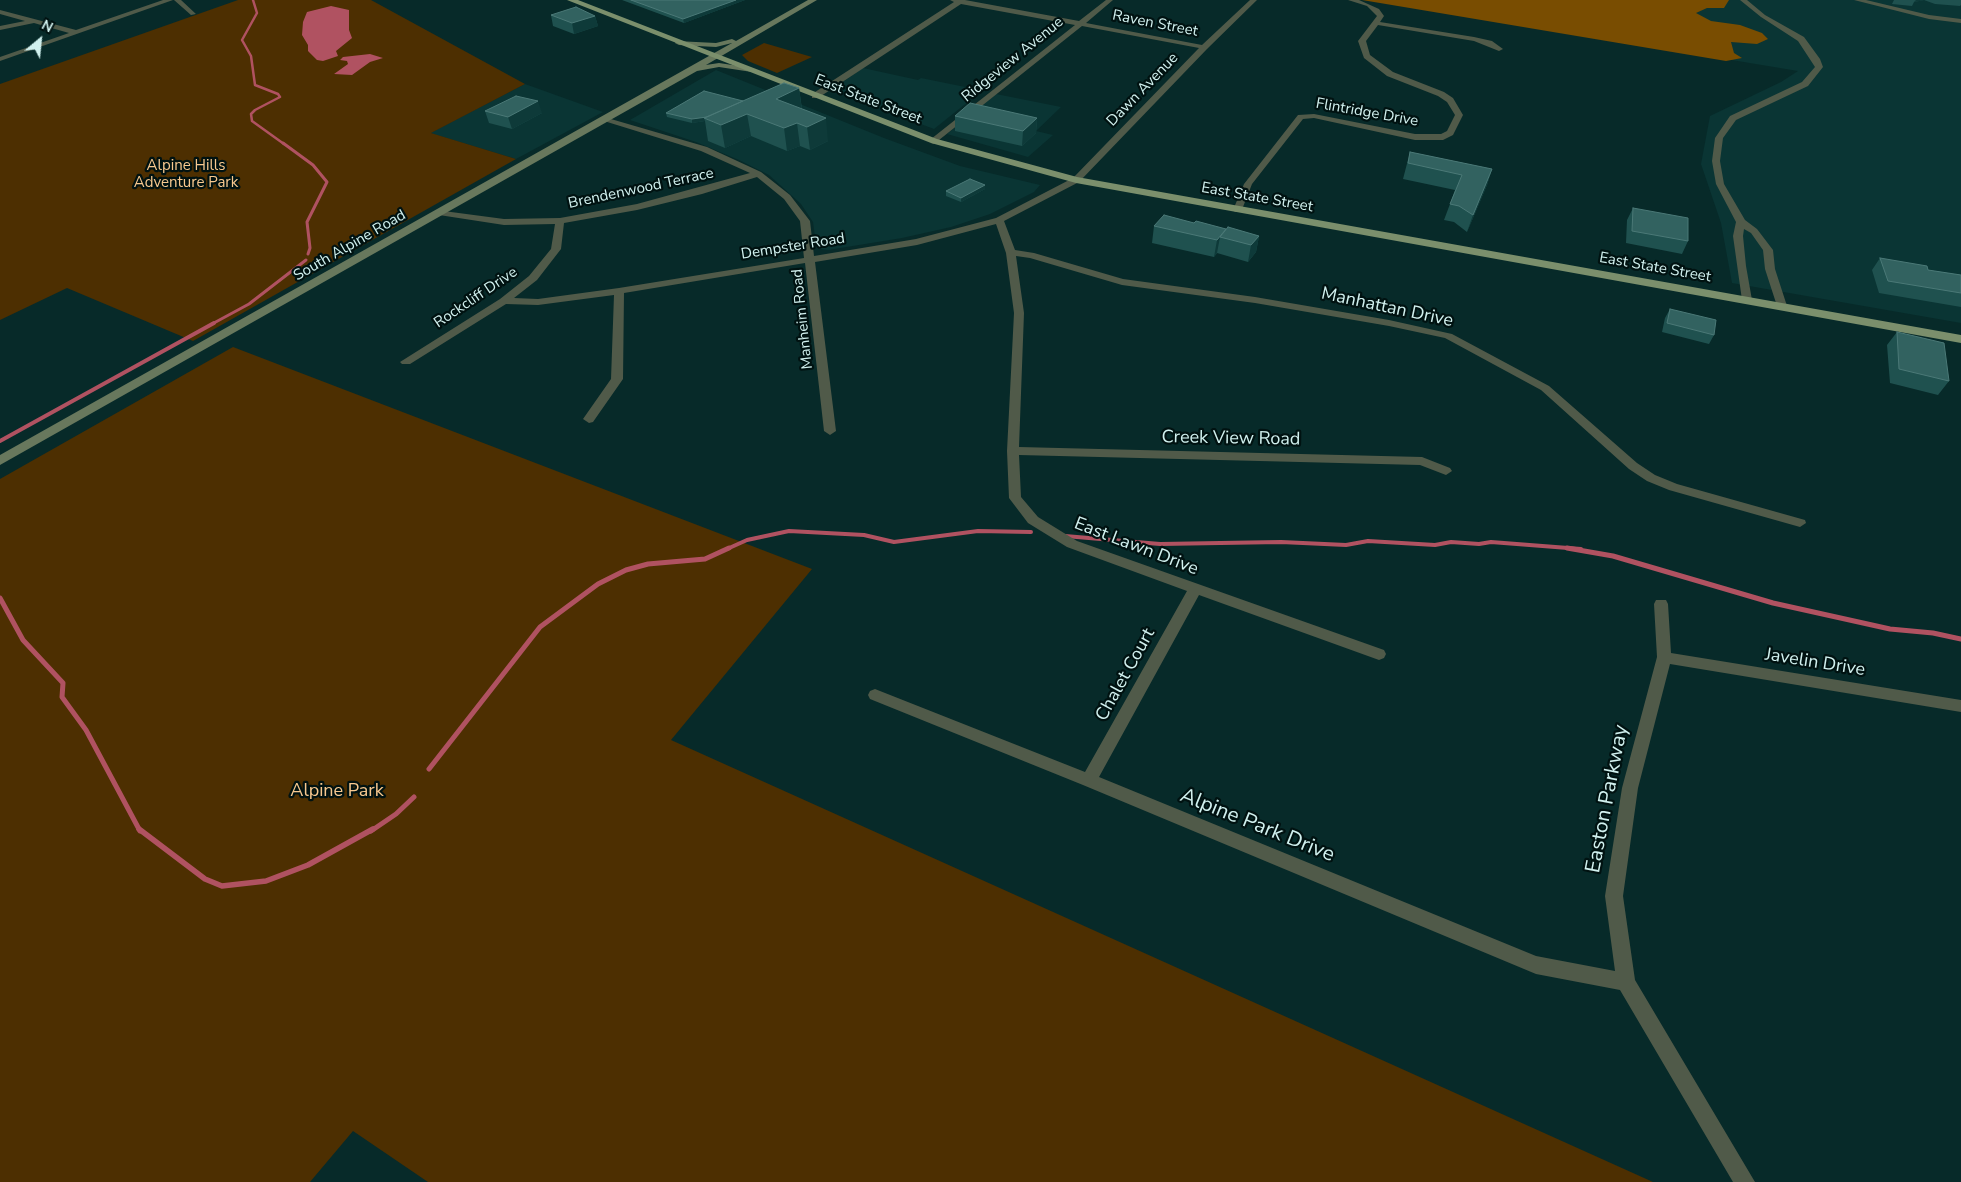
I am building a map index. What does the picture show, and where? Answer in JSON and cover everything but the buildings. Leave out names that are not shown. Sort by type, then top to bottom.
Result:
[{"type":"main road","name":"East State Street","points":[[571,0],[934,141],[1076,180],[1961,339]]},
{"type":"main road","points":[[679,43],[716,45],[749,36],[813,0]]},
{"type":"main road","points":[[749,36],[739,55],[742,64],[749,70]]},
{"type":"main road","name":"South Alpine Road","points":[[0,461],[607,119],[749,36]]},
{"type":"main road","points":[[679,43],[694,57],[692,63],[682,75]]},
{"type":"main road","points":[[682,75],[719,65],[749,70]]},
{"type":"street","points":[[0,60],[170,0]]},
{"type":"street","points":[[177,0],[194,14]]},
{"type":"street","points":[[815,96],[959,0]]},
{"type":"street","name":"Raven Street","points":[[959,0],[1204,47]]},
{"type":"street","name":"Ridgeview Avenue","points":[[934,141],[1110,0]]},
{"type":"street","name":"Dawn Avenue","points":[[1076,180],[1204,47],[1254,0]]},
{"type":"street","points":[[1354,0],[1377,10],[1380,16],[1376,23],[1474,39],[1489,43],[1499,49]]},
{"type":"street","points":[[1743,0],[1763,16],[1801,39],[1816,59],[1819,67],[1805,84],[1733,118],[1719,138],[1716,161],[1720,184],[1741,222],[1754,231],[1768,250],[1770,269],[1782,306]]},
{"type":"street","points":[[1857,0],[1929,18],[1961,21]]},
{"type":"street","points":[[0,12],[78,33]]},
{"type":"street","points":[[0,28],[36,21]]},
{"type":"street","name":"Flintridge Drive","points":[[1238,210],[1248,184],[1301,117],[1314,116],[1415,137],[1443,137],[1450,133],[1458,115],[1458,108],[1450,100],[1441,94],[1390,74],[1367,56],[1362,41],[1376,23]]},
{"type":"street","name":"Manheim Road","points":[[607,119],[704,149],[758,174],[787,197],[805,221],[811,258],[830,431]]},
{"type":"street","name":"Brendenwood Terrace","points":[[439,212],[504,222],[560,221],[681,197],[758,174]]},
{"type":"street","name":"Dempster Road","points":[[504,301],[538,302],[619,291],[916,242],[999,220],[1076,180]]},
{"type":"street","name":"East Lawn Drive","points":[[999,220],[1012,253],[1019,313],[1013,451],[1016,498],[1033,520],[1072,544],[1379,654]]},
{"type":"street","name":"Rockcliff Drive","points":[[406,362],[504,301],[533,278],[556,249],[560,221]]},
{"type":"street","points":[[1741,222],[1739,243],[1747,300]]},
{"type":"street","name":"Manhattan Drive","points":[[1012,253],[1031,255],[1122,282],[1255,300],[1388,323],[1448,336],[1545,388],[1633,466],[1651,478],[1673,487],[1800,523]]},
{"type":"street","points":[[589,419],[616,379],[619,291]]},
{"type":"street","name":"Creek View Road","points":[[1013,451],[1422,461],[1446,471]]},
{"type":"street","name":"Chalet Court","points":[[1089,780],[1195,588]]},
{"type":"street","name":"Easton Parkway","points":[[1662,604],[1664,657],[1630,788],[1614,896],[1626,982],[1745,1182]]},
{"type":"street","name":"Javelin Drive","points":[[1664,657],[1961,706]]},
{"type":"street","name":"Alpine Park Drive","points":[[875,695],[1089,780],[1536,965],[1626,982]]},
{"type":"shaded area","points":[[1362,0],[1729,0],[1724,8],[1707,8],[1696,13],[1711,21],[1740,25],[1762,33],[1768,39],[1757,44],[1731,42],[1734,53],[1742,58],[1726,61]]},
{"type":"shaded area","points":[[1370,0],[1961,0],[1961,323],[1732,283],[1721,223],[1701,164],[1710,116],[1781,82],[1798,71]]},
{"type":"shaded area","points":[[331,6],[349,10],[349,30],[352,38],[336,51],[338,56],[323,61],[317,60],[308,51],[308,45],[302,35],[303,22],[307,12]]},
{"type":"shaded area","points":[[370,54],[383,58],[370,62],[352,75],[334,74],[348,64],[347,61],[340,60],[343,57]]},
{"type":"shaded area","points":[[863,68],[918,80],[921,78],[985,91],[979,93],[934,129],[831,90]]},
{"type":"shaded area","points":[[716,70],[884,138],[960,166],[1040,185],[1034,192],[990,214],[951,227],[902,238],[828,250],[820,249],[816,244],[813,222],[801,204],[769,175],[696,142],[630,120]]},
{"type":"shaded area","points":[[525,84],[603,112],[516,159],[430,133]]},
{"type":"shaded area","points":[[996,94],[1061,107],[1036,131],[1053,135],[1028,157],[947,134]]},
{"type":"green space","name":"Alpine Hills Adventure Park","points":[[238,0],[371,0],[525,84],[431,133],[516,159],[193,341],[67,288],[0,320],[0,84]]},
{"type":"green space","points":[[764,43],[812,57],[777,73],[748,61],[742,55]]},
{"type":"green space","name":"Alpine Park","points":[[233,347],[812,569],[671,740],[1653,1182],[428,1182],[353,1131],[310,1182],[0,1182],[0,479]]},
{"type":"waterway","points":[[253,0],[257,13],[242,40],[251,56],[255,85],[278,94],[280,97],[255,110],[251,114],[252,121],[284,144]]},
{"type":"waterway","points":[[283,143],[313,165],[327,182],[307,222],[310,248],[308,254]]},
{"type":"waterway","points":[[212,324],[249,304],[306,260]]},
{"type":"waterway","points":[[0,441],[214,323]]},
{"type":"waterway","points":[[727,549],[747,540],[789,531],[864,535],[894,542],[978,531],[1031,532]]},
{"type":"waterway","points":[[1065,536],[1160,544],[1281,542],[1346,545],[1368,541],[1435,545],[1451,542],[1479,544],[1491,542],[1581,549]]},
{"type":"waterway","points":[[429,769],[540,627],[598,584],[626,570],[648,564],[705,559],[729,548]]},
{"type":"waterway","points":[[1567,548],[1613,556],[1773,603],[1890,629],[1933,633],[1961,639]]},
{"type":"waterway","points":[[0,598],[23,640],[63,683],[62,697],[86,730],[140,831]]},
{"type":"waterway","points":[[371,831],[396,814],[414,797]]},
{"type":"waterway","points":[[139,829],[205,879],[222,886],[266,881],[308,865],[373,829]]}]
